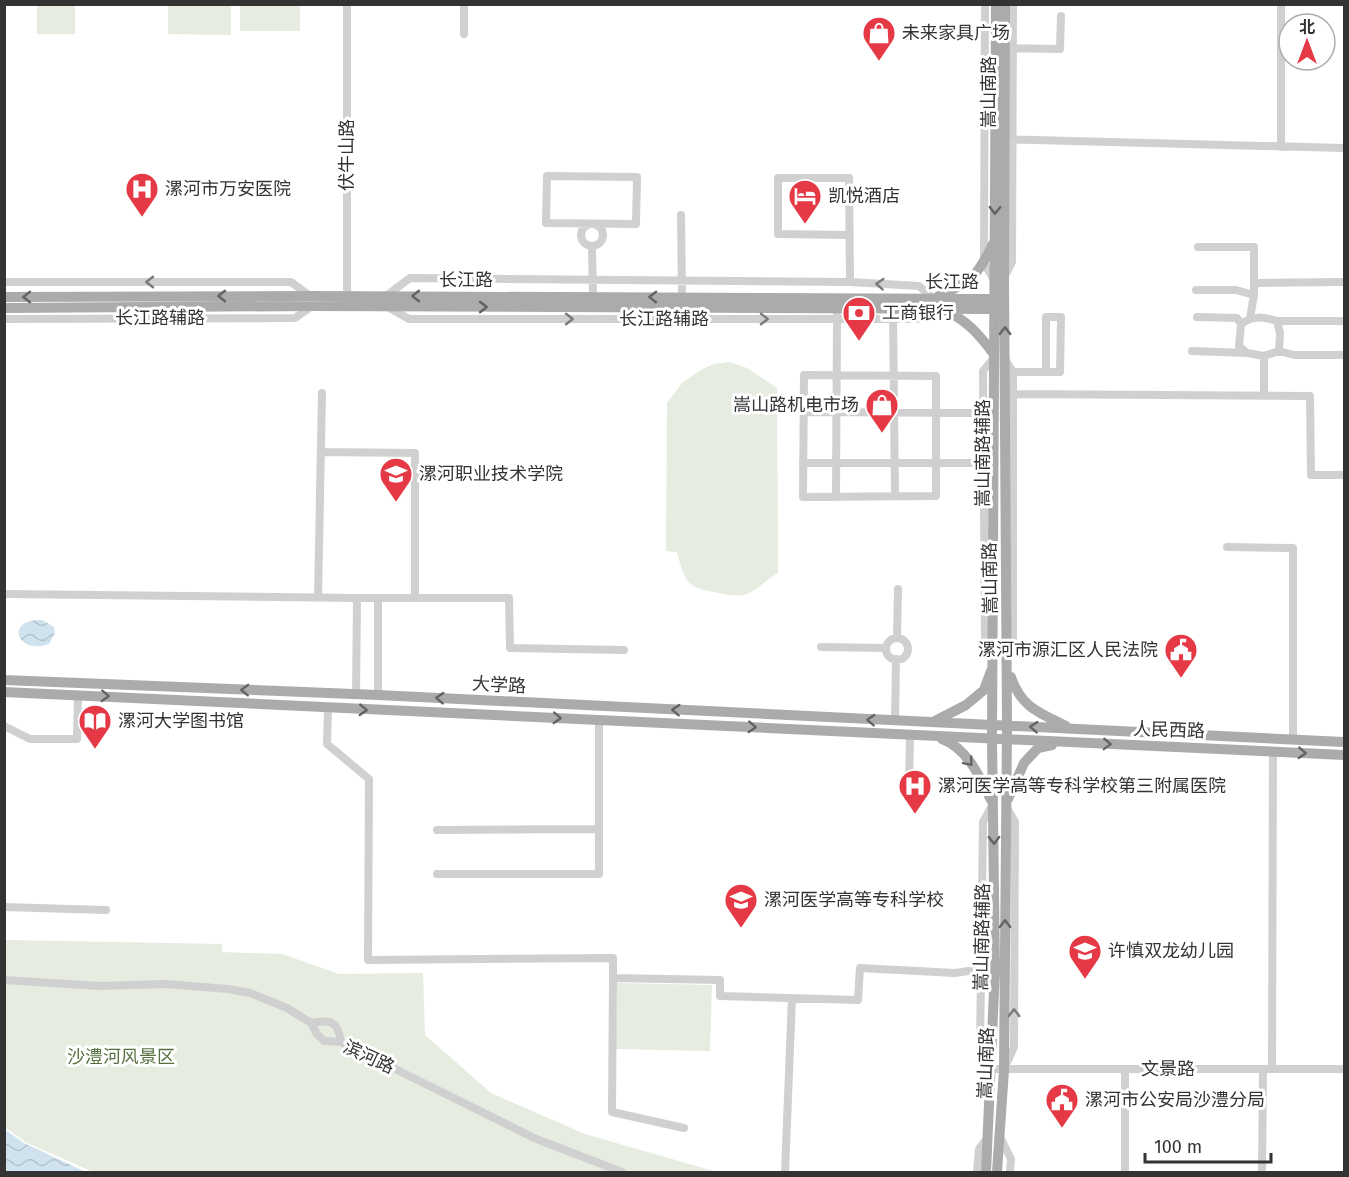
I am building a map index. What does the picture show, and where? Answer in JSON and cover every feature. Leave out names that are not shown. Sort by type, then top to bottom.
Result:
[{"type":"main road","name":"嵩山南路","points":[[996,4],[1005,48]]},
{"type":"main road","name":"嵩山南路","points":[[998,1069],[992,739],[994,661],[989,463],[993,304],[999,280],[1005,139],[1005,4]]},
{"type":"main road","name":"嵩山南路","points":[[993,1150],[998,1069],[1007,739],[1009,372],[1005,359],[1005,304],[994,241],[995,166],[1005,139]]},
{"type":"main road","points":[[934,299],[970,281],[984,263],[994,241]]},
{"type":"main road","name":"长江路","points":[[4,297],[347,302],[593,297],[682,298],[893,314],[993,304]]},
{"type":"main road","name":"长江路","points":[[387,301],[837,309],[934,299],[1005,304]]},
{"type":"main road","name":"长江路","points":[[4,308],[311,301]]},
{"type":"main road","points":[[942,309],[958,316],[977,332],[993,356]]},
{"type":"main road","points":[[932,723],[966,705],[984,690],[994,661]]},
{"type":"main road","points":[[1007,662],[1016,692],[1032,710],[1072,729]]},
{"type":"main road","name":"大学路","points":[[4,680],[378,695],[993,725]]},
{"type":"main road","name":"大学路","points":[[4,692],[992,739]]},
{"type":"main road","points":[[783,715],[783,729]]},
{"type":"main road","name":"人民西路","points":[[993,725],[1344,742]]},
{"type":"main road","points":[[930,735],[953,743],[975,769],[993,804]]},
{"type":"main road","name":"人民西路","points":[[992,739],[1344,755]]},
{"type":"main road","points":[[1005,805],[1024,763],[1038,748],[1068,742]]},
{"type":"main road","points":[[986,1173],[993,1150]]},
{"type":"main road","points":[[993,1150],[997,1173]]},
{"type":"street","name":"伏牛山路","points":[[347,4],[347,302]]},
{"type":"street","points":[[464,4],[464,34]]},
{"type":"street","points":[[985,4],[984,263],[999,280]]},
{"type":"street","points":[[1013,4],[1005,48],[1005,139],[1344,148]]},
{"type":"street","points":[[1281,4],[1281,147]]},
{"type":"street","points":[[1005,48],[1060,49],[1061,16]]},
{"type":"street","points":[[984,177],[995,166]]},
{"type":"street","points":[[591,224],[546,223],[547,177],[637,177],[636,224],[591,224],[582,230],[580,238],[585,245],[592,247],[599,244],[603,235],[601,228],[591,224]]},
{"type":"street","points":[[850,235],[778,234],[778,178],[849,178],[850,235],[850,282]]},
{"type":"street","points":[[681,215],[682,298]]},
{"type":"street","points":[[592,247],[593,297]]},
{"type":"street","points":[[1198,247],[1254,248],[1254,295],[1250,318]]},
{"type":"street","points":[[387,301],[410,278],[850,282],[919,286],[934,299]]},
{"type":"street","name":"长江路辅路","points":[[4,282],[291,282],[311,301],[294,318],[4,319]]},
{"type":"street","points":[[836,497],[837,282]]},
{"type":"street","points":[[1254,283],[1344,282]]},
{"type":"street","points":[[1196,290],[1236,290],[1254,295]]},
{"type":"street","points":[[893,314],[895,496]]},
{"type":"street","points":[[1009,372],[1046,372],[1060,372],[1061,317],[1046,317],[1046,372]]},
{"type":"street","points":[[1197,317],[1237,318],[1241,324],[1239,346],[1247,353]]},
{"type":"street","points":[[1241,324],[1250,318],[1277,321],[1344,321]]},
{"type":"street","points":[[1277,321],[1280,333],[1279,351]]},
{"type":"street","points":[[1192,351],[1247,353],[1264,356],[1279,351],[1294,355],[1344,355]]},
{"type":"street","name":"嵩山南路辅路","points":[[989,463],[983,414],[983,371],[993,356]]},
{"type":"street","points":[[1264,356],[1264,396]]},
{"type":"street","name":"嵩山南路辅路","points":[[1007,662],[1013,638],[1013,394],[1009,372]]},
{"type":"street","points":[[804,375],[894,375],[936,376],[936,496],[803,497],[804,375]]},
{"type":"street","points":[[318,598],[322,393]]},
{"type":"street","points":[[1013,394],[1310,396],[1311,475],[1344,475]]},
{"type":"street","points":[[804,412],[983,414]]},
{"type":"street","points":[[321,452],[415,453],[415,598]]},
{"type":"street","points":[[803,463],[989,463]]},
{"type":"street","points":[[1227,547],[1293,548],[1293,739]]},
{"type":"street","points":[[897,589],[897,638]]},
{"type":"street","points":[[4,594],[508,598],[510,648],[624,650]]},
{"type":"street","points":[[356,694],[357,598]]},
{"type":"street","points":[[378,598],[378,695]]},
{"type":"street","points":[[897,638],[903,640],[907,650],[904,656],[896,659],[888,656],[886,648],[890,640],[897,638]]},
{"type":"street","points":[[821,647],[886,648]]},
{"type":"street","points":[[895,721],[896,659]]},
{"type":"street","points":[[4,726],[30,739],[77,739],[78,695]]},
{"type":"street","points":[[328,708],[327,744],[369,779],[368,960],[613,958],[612,1112],[684,1128]]},
{"type":"street","points":[[437,874],[598,874],[599,720]]},
{"type":"street","points":[[909,788],[910,735]]},
{"type":"street","points":[[1262,1173],[1267,1069],[1273,751]]},
{"type":"street","name":"嵩山南路辅路","points":[[993,804],[983,822],[980,1047],[998,1069]]},
{"type":"street","points":[[437,830],[598,829]]},
{"type":"street","points":[[4,907],[106,910]]},
{"type":"street","points":[[613,978],[720,980],[720,996],[858,1000],[860,968],[955,973],[982,969]]},
{"type":"street","name":"滨河路","points":[[4,980],[99,986],[166,984],[250,993],[287,1008],[311,1023],[324,1041],[341,1042],[534,1138],[622,1173]]},
{"type":"street","points":[[785,1173],[792,998]]},
{"type":"street","points":[[311,1023],[323,1020],[332,1022],[339,1028],[341,1042]]},
{"type":"street","name":"文景路","points":[[998,1069],[1344,1069]]},
{"type":"street","points":[[1125,1069],[1125,1173]]},
{"type":"street","points":[[977,1173],[980,1149],[994,1136],[1011,1159],[1010,1173]]},
{"type":"green space","points":[[37,5],[75,5],[75,34],[37,34]]},
{"type":"green space","points":[[168,5],[231,5],[231,35],[168,34]]},
{"type":"green space","points":[[240,5],[300,5],[300,31],[240,31]]},
{"type":"green space","points":[[729,362],[747,368],[777,388],[778,573],[751,592],[740,595],[708,591],[694,586],[682,571],[677,552],[666,551],[667,403],[683,382],[701,370],[713,364]]},
{"type":"green space","name":"沙澧河风景区","points":[[5,940],[222,944],[222,952],[282,954],[339,974],[423,973],[425,1035],[491,1093],[585,1134],[717,1172],[93,1172],[25,1142],[5,1127]]},
{"type":"green space","points":[[617,983],[712,985],[710,1051],[616,1049]]},
{"type":"water","points":[[42,620],[54,627],[55,633],[49,644],[30,645],[20,637],[21,627],[26,622]]},
{"type":"water","points":[[4,1129],[24,1143],[86,1172],[5,1172]]},
{"type":"place","name":"未来家具广场","points":[[879,62]]},
{"type":"place","name":"漯河市万安医院","points":[[142,218]]},
{"type":"place","name":"凯悦酒店","points":[[805,225]]},
{"type":"place","name":"工商银行","points":[[859,342]]},
{"type":"place","name":"嵩山路机电市场","points":[[882,434]]},
{"type":"place","name":"漯河职业技术学院","points":[[396,503]]},
{"type":"place","name":"漯河市源汇区人民法院","points":[[1181,679]]},
{"type":"place","name":"漯河大学图书馆","points":[[95,750]]},
{"type":"place","name":"漯河医学高等专科学校第三附属医院","points":[[915,815]]},
{"type":"place","name":"漯河医学高等专科学校","points":[[741,929]]},
{"type":"place","name":"许慎双龙幼儿园","points":[[1085,980]]},
{"type":"place","name":"漯河市公安局沙澧分局","points":[[1062,1129]]}]
